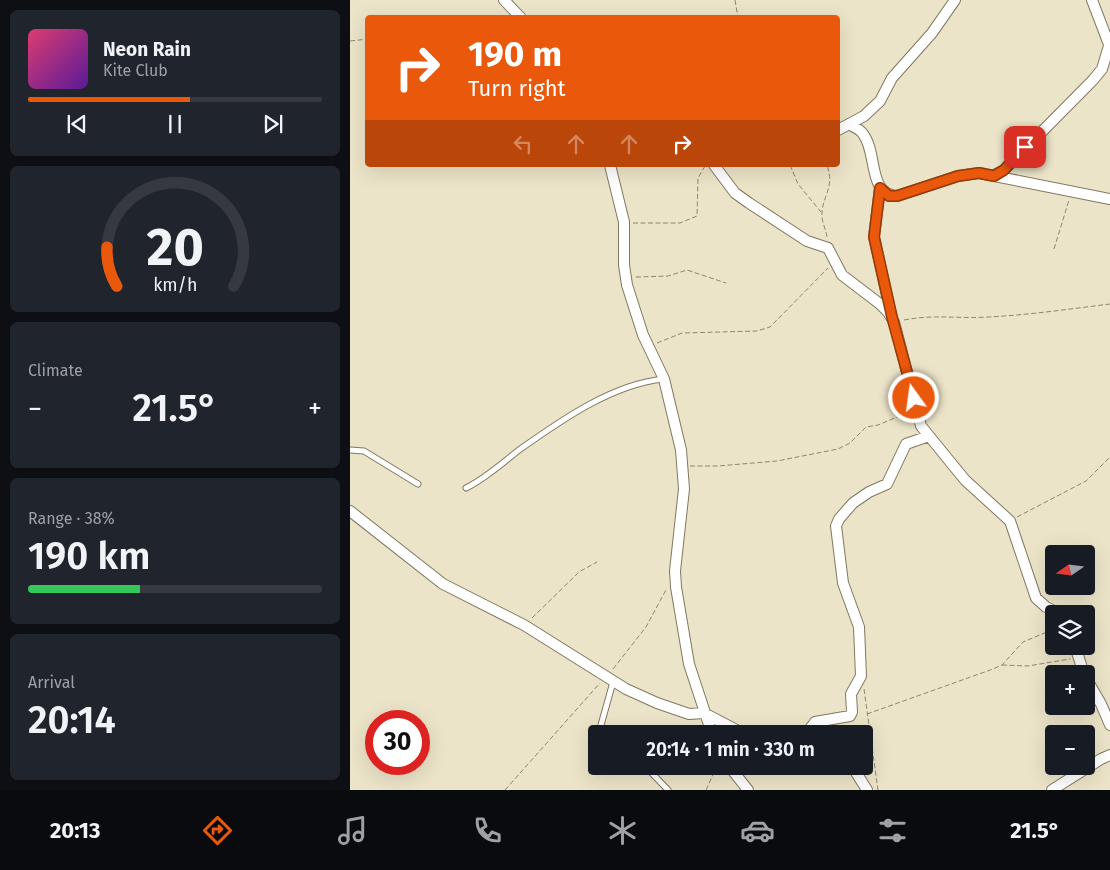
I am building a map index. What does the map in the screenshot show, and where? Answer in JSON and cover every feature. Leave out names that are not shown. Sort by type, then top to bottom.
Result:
[{"type":"street","points":[[504,0],[517,15]]},
{"type":"street","points":[[840,129],[850,125],[880,101],[892,78],[932,33],[955,0]]},
{"type":"street","points":[[994,176],[1004,170],[1106,67],[1110,47],[1092,0]]},
{"type":"street","points":[[850,125],[863,133],[868,143],[880,188],[874,237],[893,320],[921,426],[965,480],[1010,521],[1036,598],[1045,607]]},
{"type":"street","points":[[610,167],[624,222],[626,276],[635,312],[650,346],[653,359],[664,379],[681,450],[684,489],[675,571],[676,587],[688,664],[709,725]]},
{"type":"street","points":[[716,167],[735,193],[807,241],[828,248],[842,275],[880,304],[893,320]]},
{"type":"street","points":[[880,188],[889,196],[897,196],[958,176],[979,173],[1110,199]]},
{"type":"street","points":[[813,725],[815,722],[850,716],[852,712],[851,694],[861,674],[859,627],[843,583],[836,526],[839,519],[853,503],[869,492],[887,484],[906,444],[929,436]]},
{"type":"street","points":[[350,511],[443,584],[524,625],[607,678],[657,703],[690,714],[704,713],[727,725]]},
{"type":"street","points":[[1077,657],[1080,665]]},
{"type":"street","points":[[1095,694],[1110,725]]},
{"type":"street","points":[[1052,790],[1101,759],[1110,756]]},
{"type":"street","points":[[736,775],[748,790]]},
{"type":"street","points":[[858,775],[867,790]]},
{"type":"lane","points":[[466,488],[485,478],[574,412],[646,381],[664,379]]},
{"type":"lane","points":[[350,450],[364,452],[418,484]]},
{"type":"lane","points":[[601,725],[607,678]]},
{"type":"lane","points":[[654,775],[668,790]]},
{"type":"path","points":[[735,0],[738,15]]},
{"type":"path","points":[[350,41],[365,39]]},
{"type":"path","points":[[624,222],[671,224],[680,223],[697,216],[698,178],[705,167]]},
{"type":"path","points":[[791,167],[798,184],[822,213]]},
{"type":"path","points":[[827,167],[830,179],[828,196],[822,213],[828,248]]},
{"type":"path","points":[[1054,249],[1066,204],[1072,192]]},
{"type":"path","points":[[650,346],[682,333],[756,331],[770,327],[835,260]]},
{"type":"path","points":[[626,276],[646,278],[668,276],[687,270],[726,283]]},
{"type":"path","points":[[893,320],[930,315],[982,317],[1034,315],[1110,304]]},
{"type":"path","points":[[682,465],[718,466],[778,461],[838,449],[850,443],[866,427],[878,425],[916,409]]},
{"type":"path","points":[[1010,521],[1086,481],[1110,457]]},
{"type":"path","points":[[524,625],[579,572],[597,562]]},
{"type":"path","points":[[505,790],[607,678],[635,642],[667,588]]},
{"type":"path","points":[[1002,665],[1023,642],[1045,633]]},
{"type":"path","points":[[867,714],[1002,665],[1028,666],[1055,663],[1077,657]]},
{"type":"path","points":[[861,674],[878,790]]},
{"type":"path","points":[[706,790],[713,775]]},
{"type":"route","points":[[914,398],[892,317],[874,237],[875,215],[879,204],[880,188],[889,196],[897,196],[958,176],[979,173],[994,176],[1004,170],[1025,147]]}]
